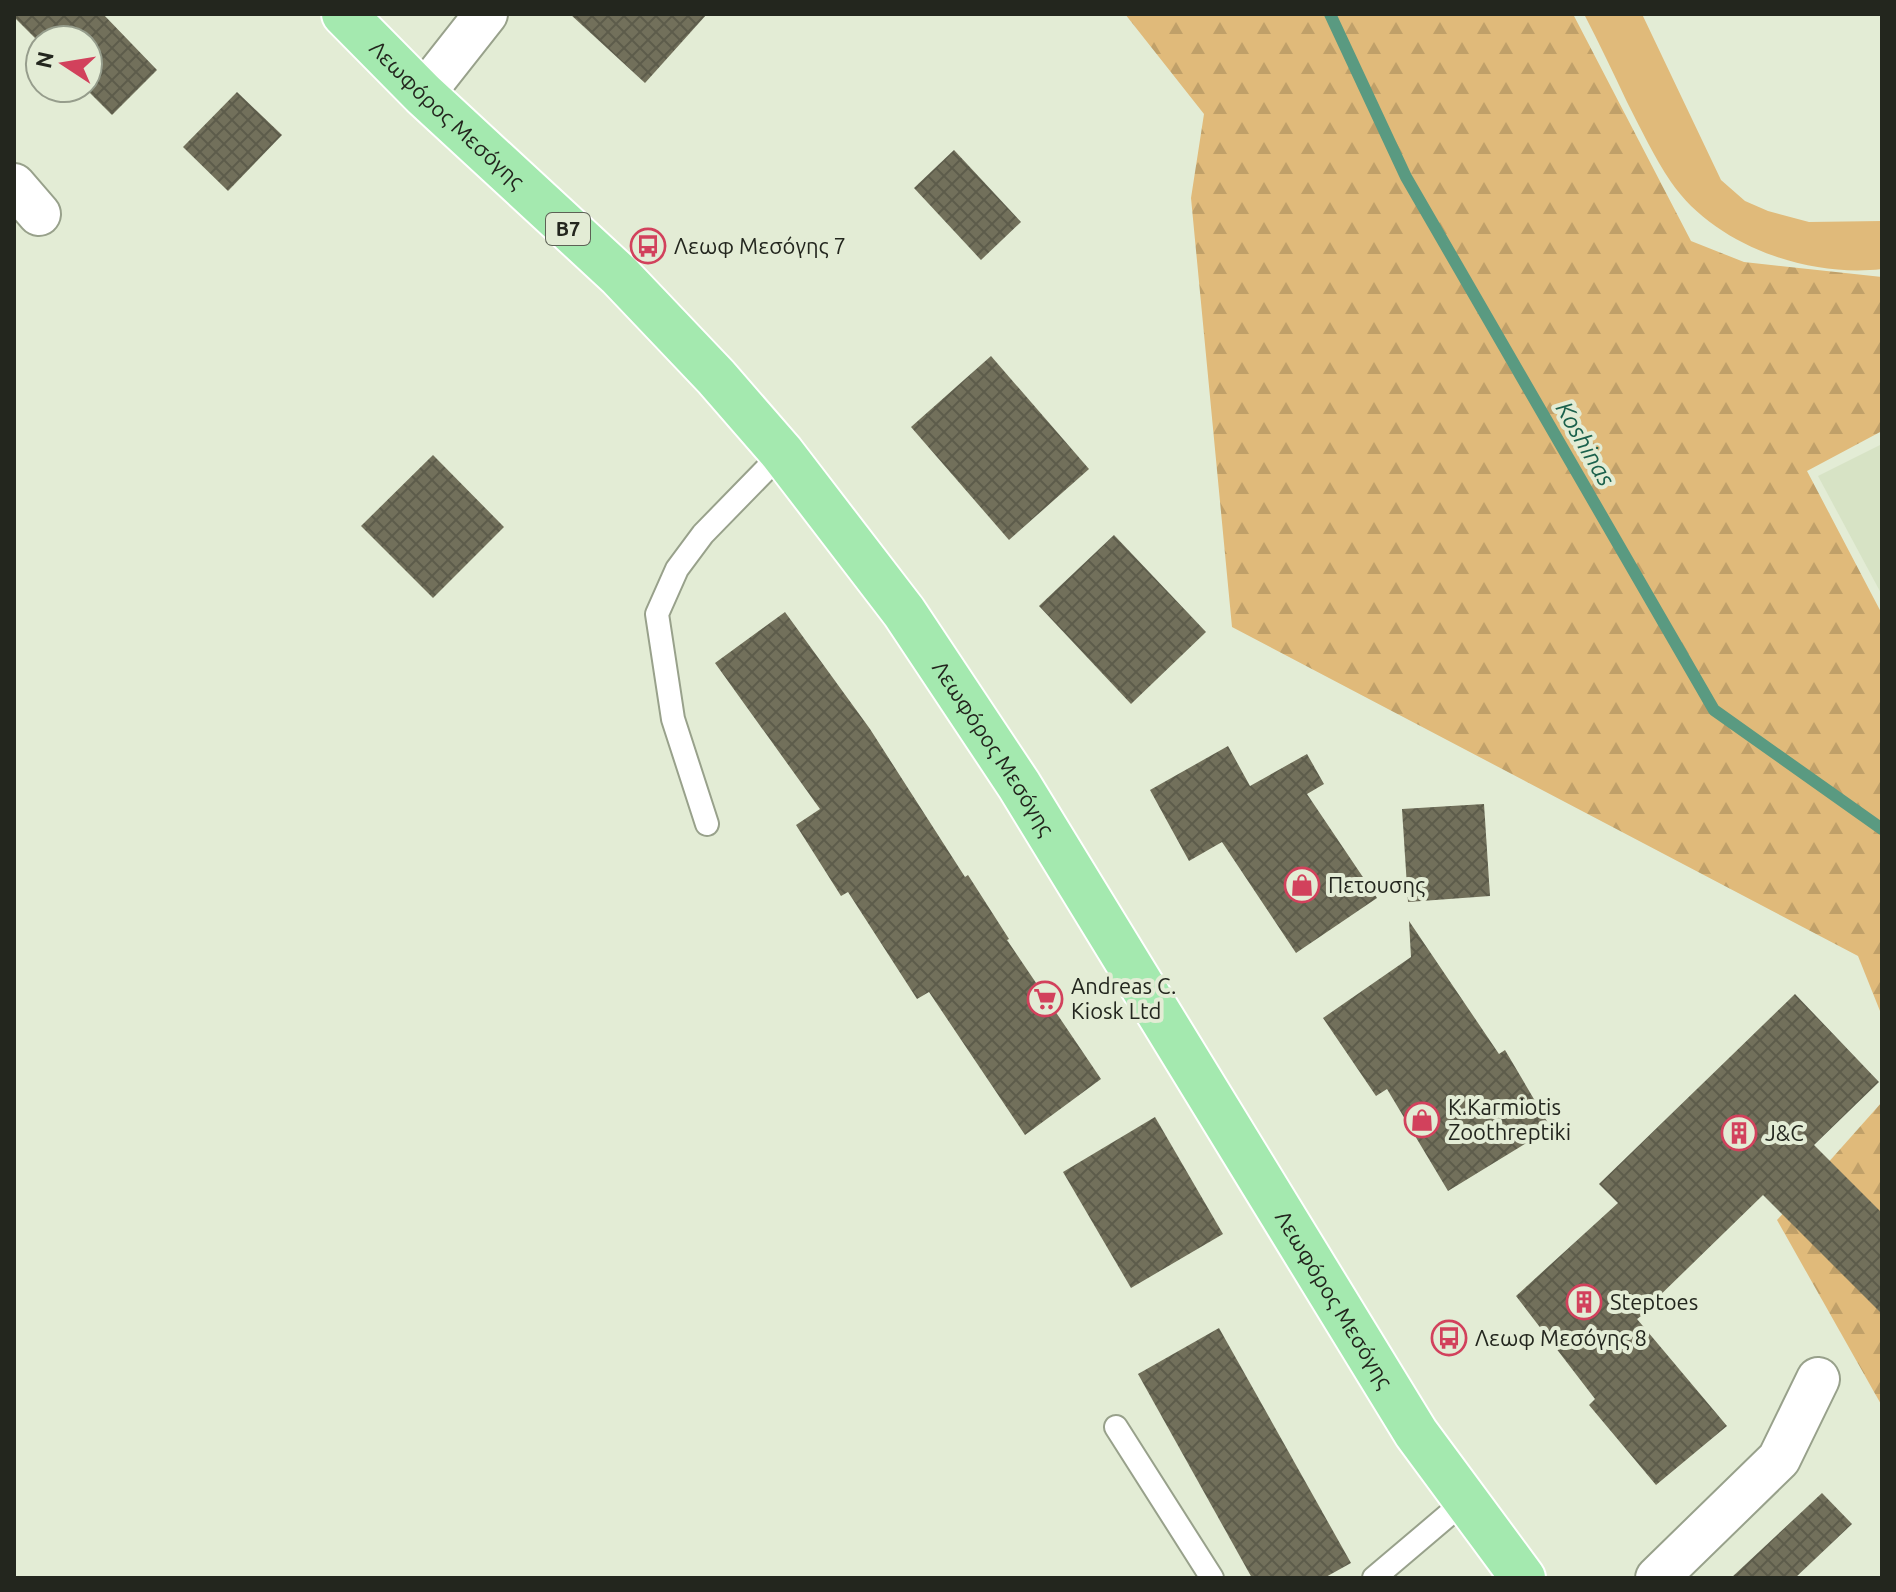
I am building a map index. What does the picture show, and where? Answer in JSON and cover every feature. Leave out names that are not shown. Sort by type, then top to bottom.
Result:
[{"type":"main road","name":"Λεωφόρος Μεσόγης","points":[[344,14],[423,94],[619,275],[716,377],[782,453],[904,612],[1019,785],[1408,1419],[1523,1578]]},
{"type":"street","points":[[423,94],[486,14]]},
{"type":"street","points":[[1657,1578],[1779,1459],[1818,1379]]},
{"type":"lane","points":[[707,824],[673,719],[657,614],[677,569],[703,534],[782,453]]},
{"type":"lane","points":[[1116,1427],[1212,1578]]},
{"type":"lane","points":[[1374,1578],[1466,1500]]},
{"type":"shaded area","points":[[1882,444],[1882,595],[1818,476]]},
{"type":"green space","points":[[1125,14],[1573,14],[1691,241],[1744,262],[1882,277],[1882,431],[1807,471],[1882,614],[1882,1016],[1858,956],[1232,627],[1191,198],[1204,114]]},
{"type":"green space","points":[[1584,14],[1642,14],[1721,180],[1745,201],[1809,222],[1882,221],[1882,269],[1824,268],[1794,262],[1737,240],[1689,204],[1671,182],[1643,133]]},
{"type":"green space","points":[[1882,1102],[1882,1406],[1777,1220]]},
{"type":"building","points":[[14,14],[103,14],[157,70],[112,115],[101,104],[104,104],[104,24],[24,24],[24,27]]},
{"type":"building","points":[[570,14],[707,14],[645,83]]},
{"type":"building","points":[[237,92],[282,135],[228,191],[183,147]]},
{"type":"building","points":[[954,150],[1021,222],[981,260],[914,188]]},
{"type":"building","points":[[991,356],[1089,469],[1009,540],[911,427]]},
{"type":"building","points":[[433,455],[504,527],[433,598],[361,526]]},
{"type":"building","points":[[1114,535],[1206,632],[1131,704],[1039,606]]},
{"type":"building","points":[[785,612],[870,729],[1101,1079],[1025,1135],[929,992],[917,999],[848,892],[841,896],[796,825],[820,809],[715,663]]},
{"type":"building","points":[[1228,746],[1250,786],[1307,754],[1324,784],[1307,794],[1377,898],[1296,953],[1222,842],[1189,861],[1150,790]]},
{"type":"building","points":[[1484,804],[1490,896],[1408,902],[1402,809]]},
{"type":"building","points":[[1409,921],[1499,1054],[1505,1050],[1551,1128],[1448,1191],[1387,1089],[1376,1096],[1323,1018],[1411,957]]},
{"type":"building","points":[[1795,994],[1879,1082],[1814,1145],[1882,1213],[1882,1314],[1763,1195],[1650,1305],[1652,1308],[1637,1319],[1727,1426],[1656,1485],[1589,1405],[1595,1399],[1516,1296],[1618,1203],[1599,1184]]},
{"type":"building","points":[[1155,1117],[1223,1234],[1131,1288],[1063,1172]]},
{"type":"building","points":[[1219,1328],[1351,1563],[1324,1578],[1252,1578],[1138,1374]]},
{"type":"building","points":[[1822,1493],[1852,1524],[1795,1578],[1731,1578]]},
{"type":"waterway","name":"Koshinas","points":[[1330,14],[1406,177],[1714,710],[1882,829]]},
{"type":"place","name":"Λεωφ Μεσόγης 7","points":[[648,246]]},
{"type":"place","name":"Πετουσης","points":[[1302,885]]},
{"type":"place","name":"Andreas C. Kiosk Ltd","points":[[1045,999]]},
{"type":"place","name":"K.Karmiotis Zoothreptiki","points":[[1422,1120]]},
{"type":"place","name":"J&C","points":[[1739,1133]]},
{"type":"place","name":"Steptoes","points":[[1584,1302]]},
{"type":"place","name":"Λεωφ Μεσόγης 8","points":[[1449,1338]]}]
